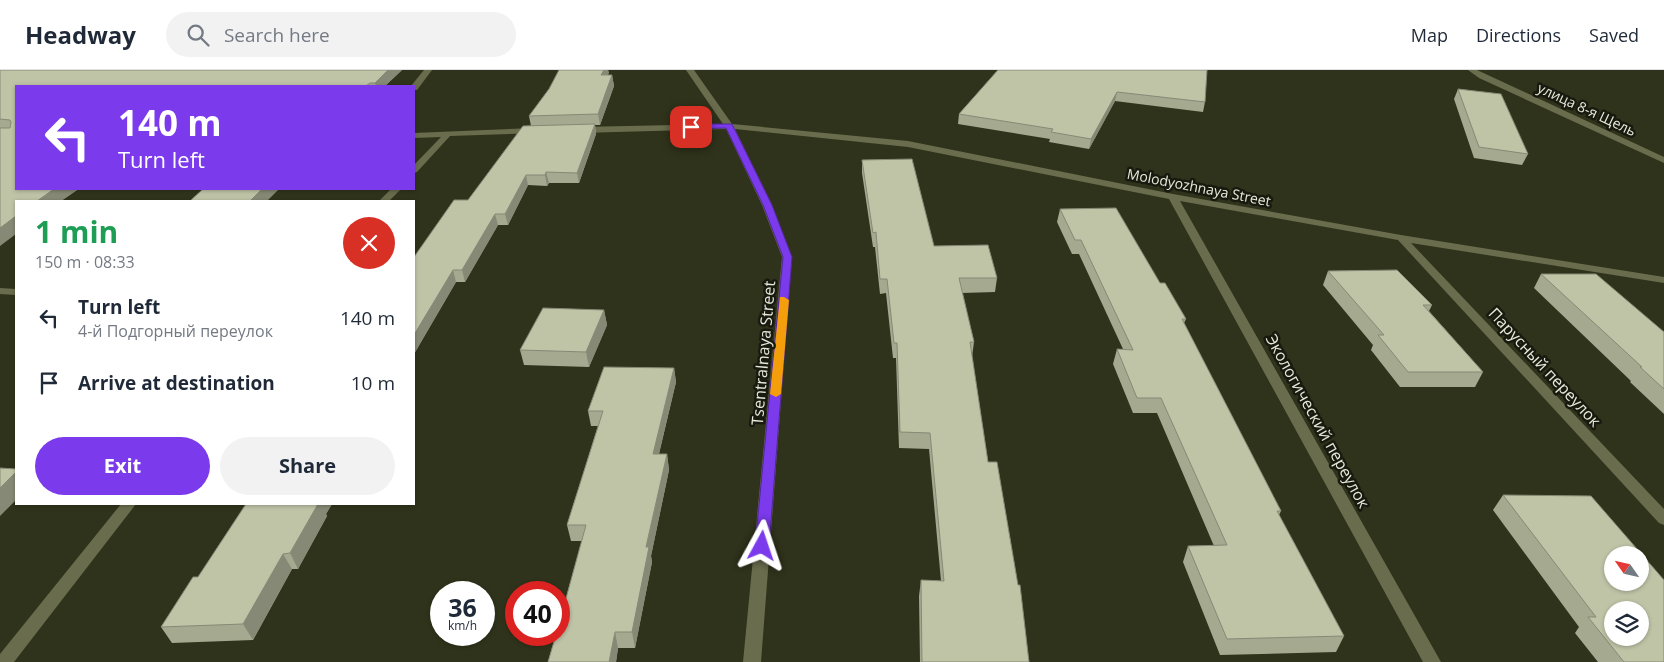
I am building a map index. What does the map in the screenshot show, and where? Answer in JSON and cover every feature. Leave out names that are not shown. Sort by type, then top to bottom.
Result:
[{"type":"street","points":[[415,87],[428,70]]},
{"type":"street","name":"Tsentralnaya Street","points":[[690,70],[729,126],[767,205],[788,257],[752,662]]},
{"type":"street","name":"улица 8-я Щель","points":[[1472,70],[1663,159]]},
{"type":"street","name":"Molodyozhnaya Street","points":[[574,130],[729,126],[908,144],[1173,198],[1402,238],[1664,280]]},
{"type":"street","points":[[415,134],[545,131]]},
{"type":"street","points":[[415,169],[448,134]]},
{"type":"street","points":[[385,200],[395,190]]},
{"type":"street","name":"Экологический переулок","points":[[1173,198],[1432,662]]},
{"type":"street","name":"Парусный переулок","points":[[1402,238],[1664,519]]},
{"type":"street","points":[[0,292],[15,292]]},
{"type":"street","points":[[4,662],[128,505]]},
{"type":"building","points":[[0,70],[388,70],[375,83],[367,85],[15,85],[15,190],[53,190],[38,200],[15,200],[15,217],[0,228],[0,128],[10,128],[11,122],[10,120],[0,119]]},
{"type":"building","points":[[559,70],[604,70],[601,75],[612,75],[598,114],[529,116],[549,89]]},
{"type":"building","points":[[998,70],[1207,70],[1205,102],[1117,92],[1091,139],[1051,132],[1053,129],[959,114]]},
{"type":"building","points":[[1458,89],[1501,94],[1528,154],[1479,147]]},
{"type":"building","points":[[595,124],[577,173],[546,172],[545,175],[526,175],[505,214],[495,214],[462,270],[453,270],[415,333],[415,256],[454,200],[468,200],[523,126]]},
{"type":"building","points":[[912,159],[934,246],[988,245],[997,278],[959,278],[974,342],[970,342],[988,462],[997,462],[1018,585],[1020,585],[1029,662],[922,662],[921,580],[944,581],[930,433],[900,432],[897,343],[894,343],[887,279],[880,279],[876,232],[873,233],[862,160]]},
{"type":"building","points":[[202,190],[261,190],[251,200],[191,200]]},
{"type":"building","points":[[1116,208],[1160,283],[1165,283],[1186,319],[1182,319],[1281,511],[1277,511],[1344,636],[1227,639],[1188,546],[1227,545],[1161,398],[1137,398],[1117,349],[1133,350],[1081,240],[1075,240],[1060,209]]},
{"type":"building","points":[[1397,270],[1432,305],[1423,305],[1483,372],[1408,372],[1378,335],[1384,335],[1328,271]]},
{"type":"building","points":[[1541,274],[1596,274],[1664,332],[1664,389],[1640,367],[1642,367]]},
{"type":"building","points":[[543,308],[604,310],[586,352],[520,350]]},
{"type":"building","points":[[604,367],[674,368],[653,454],[667,454],[646,547],[649,547],[632,632],[615,632],[609,662],[548,662],[553,646],[570,646],[570,584],[586,525],[567,525],[603,411],[588,411]]},
{"type":"building","points":[[0,468],[15,469],[15,473],[0,488]]},
{"type":"building","points":[[1503,495],[1591,496],[1634,546],[1604,546],[1604,591],[1649,591],[1649,563],[1664,580],[1664,662],[1624,662],[1611,646],[1649,646],[1649,601],[1604,601],[1604,637],[1588,617],[1596,617]]},
{"type":"building","points":[[245,505],[317,505],[290,553],[283,554],[243,624],[161,627],[193,577],[198,577]]},
{"type":"slow traffic","points":[[776,394],[784,300]]},
{"type":"route","points":[[691,127],[729,126],[767,205],[788,257],[762,546]]}]
